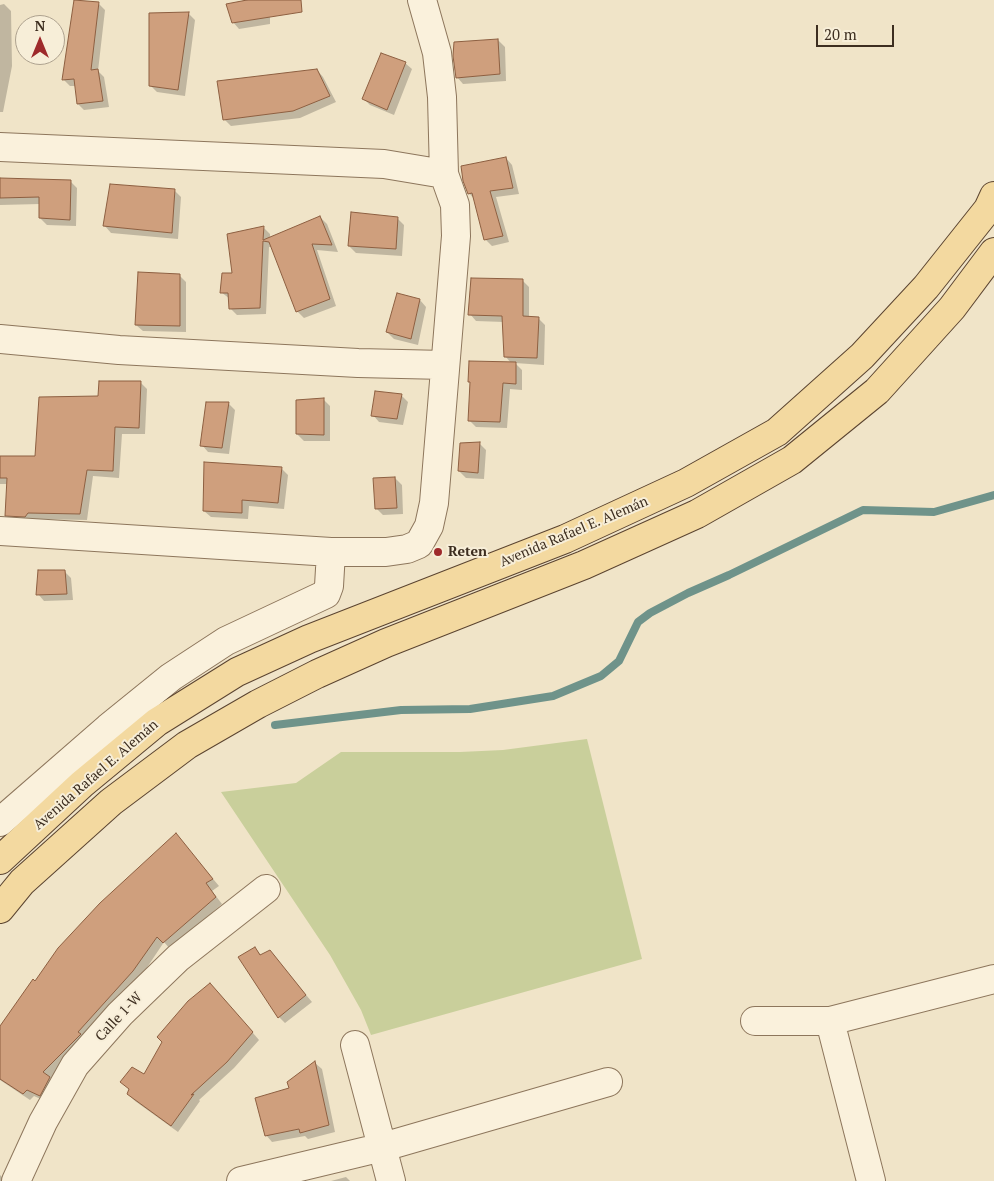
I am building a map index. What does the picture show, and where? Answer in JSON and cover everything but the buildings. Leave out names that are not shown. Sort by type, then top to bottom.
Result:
[{"type":"main road","name":"Avenida Rafael E. Alemán","points":[[0,860],[82,784],[157,722],[238,672],[309,639],[565,539],[686,483],[777,432],[862,356],[926,287],[988,208],[994,196]]},
{"type":"main road","points":[[0,909],[22,882],[111,802],[187,745],[258,704],[317,674],[386,643],[584,565],[688,518],[792,460],[876,391],[952,308],[994,252]]},
{"type":"street","points":[[0,531],[331,552],[386,552],[407,549],[419,544],[429,526],[434,503],[456,236],[455,205],[444,174],[442,97],[437,53],[422,0]]},
{"type":"street","points":[[0,147],[384,164],[444,174]]},
{"type":"street","points":[[0,339],[119,350],[358,363],[444,365]]},
{"type":"street","points":[[0,822],[108,728],[171,677],[226,641],[326,594],[329,586],[331,552]]},
{"type":"street","name":"Calle 1-W","points":[[16,1181],[43,1122],[75,1065],[120,1014],[178,958],[266,889]]},
{"type":"street","points":[[755,1022],[830,1022],[994,980]]},
{"type":"street","points":[[830,1022],[871,1181]]},
{"type":"street","points":[[355,1045],[391,1181]]},
{"type":"street","points":[[241,1181],[383,1147],[608,1082]]},
{"type":"green space","points":[[587,739],[642,959],[371,1035],[361,1010],[330,955],[221,792],[296,783],[341,752],[503,750]]},
{"type":"waterway","points":[[275,725],[401,710],[470,709],[553,696],[601,676],[619,661],[638,622],[650,613],[863,510],[934,512],[994,495]]},
{"type":"place","name":"Reten","points":[[438,552]]}]
